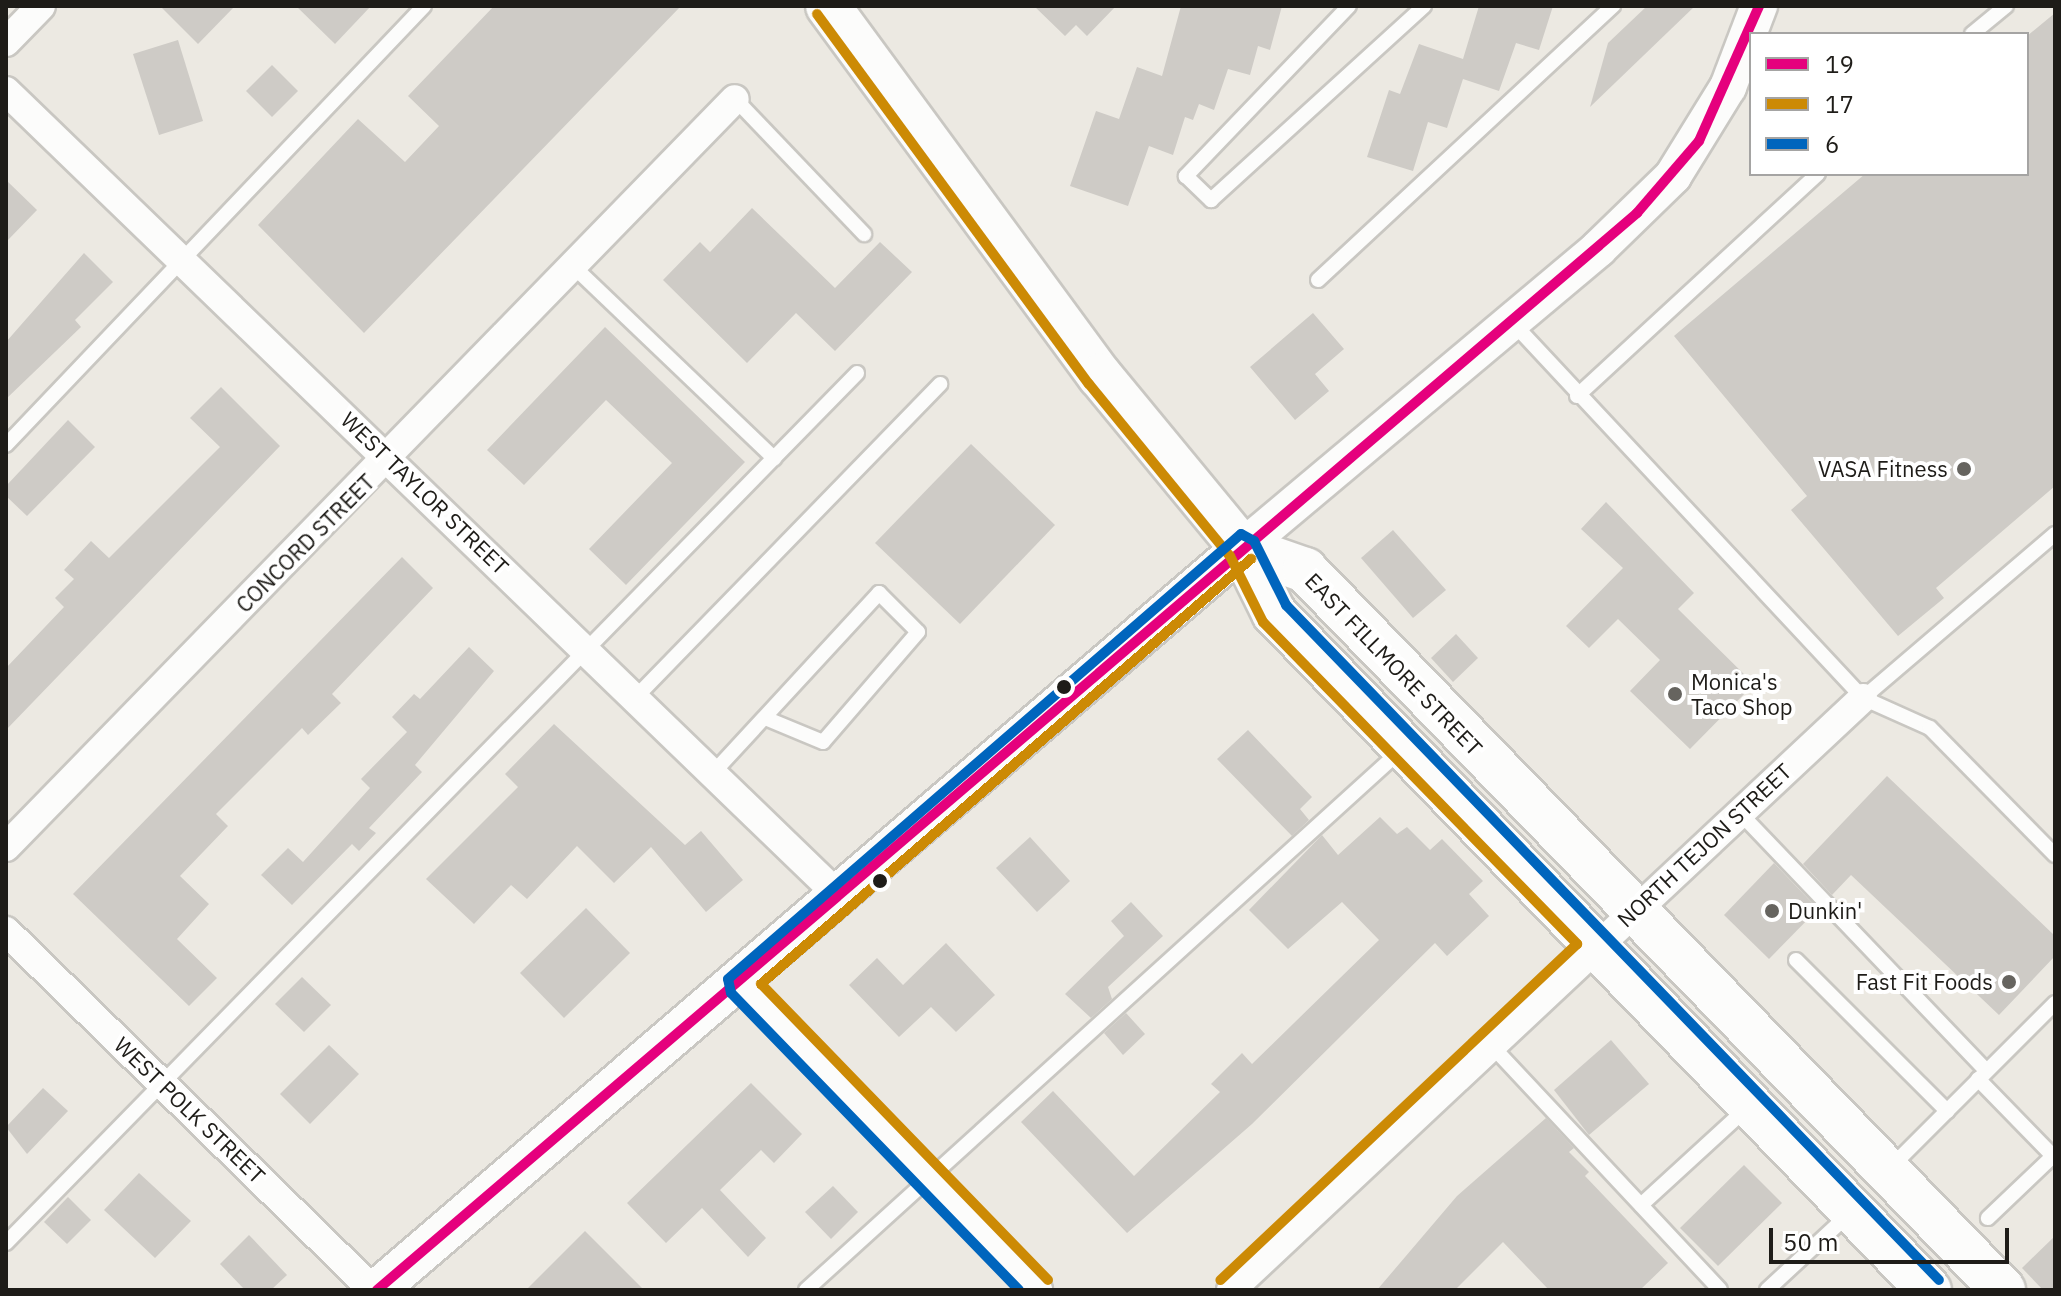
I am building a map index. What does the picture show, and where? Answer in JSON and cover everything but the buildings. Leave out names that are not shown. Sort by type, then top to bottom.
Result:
[{"type":"main road","points":[[828,6],[1100,376],[1242,548],[1274,613],[1929,1290]]},
{"type":"main road","points":[[375,1290],[841,898],[1242,548]]},
{"type":"main road","name":"EAST FILLMORE STREET","points":[[1242,548],[1305,570],[2003,1290]]},
{"type":"street","points":[[6,42],[41,6]]},
{"type":"street","points":[[1749,32],[1759,6]]},
{"type":"street","points":[[1242,548],[1512,322],[1673,176],[1728,87],[1749,32]]},
{"type":"street","name":"WEST TAYLOR STREET","points":[[6,91],[841,898]]},
{"type":"street","name":"CONCORD STREET","points":[[6,847],[389,458],[735,99]]},
{"type":"street","name":"NORTH TEJON STREET","points":[[1231,1290],[1863,698]]},
{"type":"street","name":"WEST POLK STREET","points":[[6,931],[375,1290]]},
{"type":"street","points":[[741,983],[932,1176],[1038,1290]]},
{"type":"lane","points":[[6,445],[186,263],[424,6]]},
{"type":"lane","points":[[1349,6],[1186,176],[1211,200],[1424,6]]},
{"type":"lane","points":[[1318,280],[1613,6]]},
{"type":"lane","points":[[1974,32],[2006,6]]},
{"type":"lane","points":[[735,99],[864,234]]},
{"type":"lane","points":[[1577,396],[1816,176]]},
{"type":"lane","points":[[574,267],[774,458]]},
{"type":"lane","points":[[1512,322],[1577,396],[1863,698],[1930,728],[2055,855]]},
{"type":"lane","points":[[6,1243],[857,373]]},
{"type":"lane","points":[[635,698],[940,384]]},
{"type":"lane","points":[[1863,698],[2055,534]]},
{"type":"lane","points":[[713,773],[879,593],[918,632],[823,742],[765,718]]},
{"type":"lane","points":[[806,1290],[1404,748]]},
{"type":"lane","points":[[1740,813],[1982,1074],[2053,1156],[1988,1218]]},
{"type":"lane","points":[[1796,960],[1947,1111]]},
{"type":"lane","points":[[1888,1170],[2055,1003]]},
{"type":"lane","points":[[1491,1045],[1720,1290]]},
{"type":"lane","points":[[1641,1205],[1751,1105]]},
{"type":"lane","points":[[1767,1290],[1852,1210]]},
{"type":"transit line","name":"19","points":[[377,1290],[1637,213],[1699,141],[1759,6]]},
{"type":"transit line","name":"17","points":[[817,14],[1089,384],[1230,556],[1263,622],[1577,944],[1221,1280]]},
{"type":"transit line","name":"6","points":[[1019,1290],[731,993],[728,979],[1241,534],[1254,541],[1286,605],[1939,1280]]},
{"type":"transit line","name":"17","points":[[1048,1280],[761,984],[1251,559]]},
{"type":"place","name":"VASA Fitness","points":[[1964,469]]},
{"type":"place","name":"Monica's Taco Shop","points":[[1675,694]]},
{"type":"place","name":"Dunkin'","points":[[1772,911]]},
{"type":"place","name":"Fast Fit Foods","points":[[2009,982]]}]
